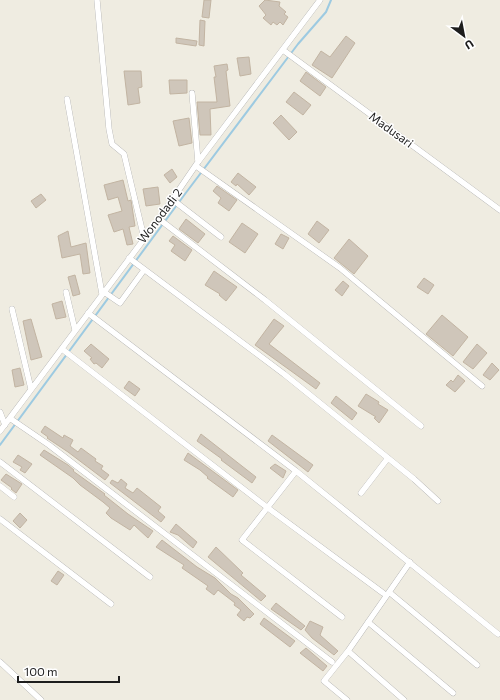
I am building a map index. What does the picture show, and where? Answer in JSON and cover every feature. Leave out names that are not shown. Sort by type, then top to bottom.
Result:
[{"type":"street","points":[[97,0],[109,129],[112,144],[124,154],[144,238]]},
{"type":"street","name":"Wonodadi 2","points":[[0,431],[12,420],[31,389],[66,352],[75,330],[92,315],[104,294],[144,238],[162,222],[320,0]]},
{"type":"street","name":"Madusari","points":[[283,50],[500,210]]},
{"type":"street","points":[[192,93],[200,167],[340,268],[482,386]]},
{"type":"street","points":[[67,99],[104,294],[120,303],[144,270]]},
{"type":"street","points":[[176,203],[221,237]]},
{"type":"street","points":[[162,222],[265,300],[421,426]]},
{"type":"street","points":[[130,259],[284,374],[388,458],[438,501]]},
{"type":"street","points":[[66,292],[75,330]]},
{"type":"street","points":[[12,309],[31,389]]},
{"type":"street","points":[[92,315],[296,471],[498,634]]},
{"type":"street","points":[[66,352],[268,508],[386,592],[477,665]]},
{"type":"street","points":[[0,412],[5,425]]},
{"type":"street","points":[[12,420],[49,445],[332,662]]},
{"type":"street","points":[[362,493],[388,458]]},
{"type":"street","points":[[0,462],[150,577]]},
{"type":"street","points":[[296,471],[242,540],[342,617]]},
{"type":"street","points":[[0,486],[14,497]]},
{"type":"street","points":[[0,519],[111,604]]},
{"type":"street","points":[[347,700],[324,681],[348,651],[386,592],[410,562]]},
{"type":"street","points":[[368,622],[453,693]]},
{"type":"street","points":[[348,651],[404,700]]},
{"type":"street","points":[[0,662],[41,700]]},
{"type":"building","points":[[204,0],[211,0],[209,18],[202,17]]},
{"type":"building","points":[[265,0],[280,2],[279,6],[286,12],[284,14],[288,17],[283,25],[280,22],[277,25],[273,22],[271,25],[263,18],[266,15],[259,6]]},
{"type":"building","points":[[200,20],[205,21],[204,46],[199,45]]},
{"type":"building","points":[[346,36],[355,43],[332,78],[312,65],[321,51],[330,57]]},
{"type":"building","points":[[176,38],[197,41],[196,46],[176,43]]},
{"type":"building","points":[[249,57],[251,74],[240,76],[237,58]]},
{"type":"building","points":[[227,64],[228,70],[226,71],[230,106],[210,109],[211,135],[200,135],[197,102],[217,102],[214,66]]},
{"type":"building","points":[[124,71],[141,71],[142,87],[138,88],[140,103],[128,105]]},
{"type":"building","points":[[306,72],[326,87],[320,96],[300,81]]},
{"type":"building","points":[[169,80],[187,80],[187,93],[170,94]]},
{"type":"building","points":[[294,92],[311,105],[303,115],[286,102]]},
{"type":"building","points":[[281,115],[297,132],[289,140],[273,123]]},
{"type":"building","points":[[189,118],[192,143],[179,146],[173,121]]},
{"type":"building","points":[[172,169],[177,177],[170,183],[164,175]]},
{"type":"building","points":[[238,173],[256,187],[249,195],[237,184],[236,186],[231,182]]},
{"type":"building","points":[[123,180],[128,201],[131,200],[135,226],[129,227],[133,244],[127,245],[123,229],[114,232],[108,215],[122,211],[118,197],[108,200],[104,185]]},
{"type":"building","points":[[217,186],[237,200],[229,211],[218,203],[221,198],[213,191]]},
{"type":"building","points":[[158,187],[160,204],[146,206],[143,189]]},
{"type":"building","points":[[41,194],[46,200],[36,208],[31,201]]},
{"type":"building","points":[[186,219],[205,234],[198,243],[179,229]]},
{"type":"building","points":[[317,221],[329,230],[319,243],[308,234]]},
{"type":"building","points":[[242,223],[258,234],[245,253],[229,242]]},
{"type":"building","points":[[68,231],[71,247],[86,243],[90,273],[83,274],[80,254],[62,258],[58,236]]},
{"type":"building","points":[[281,234],[289,238],[283,249],[275,244]]},
{"type":"building","points":[[173,236],[192,250],[185,261],[171,251],[175,245],[169,241]]},
{"type":"building","points":[[349,239],[368,256],[354,274],[334,258]]},
{"type":"building","points":[[214,271],[237,287],[226,301],[219,295],[220,294],[205,285]]},
{"type":"building","points":[[75,275],[80,294],[73,296],[68,277]]},
{"type":"building","points":[[424,278],[434,285],[428,294],[417,287]]},
{"type":"building","points":[[343,281],[349,286],[342,296],[335,290]]},
{"type":"building","points":[[62,301],[66,317],[56,319],[52,304]]},
{"type":"building","points":[[442,315],[468,337],[453,356],[426,334]]},
{"type":"building","points":[[31,319],[42,357],[31,360],[23,321]]},
{"type":"building","points":[[274,319],[284,326],[269,344],[320,383],[316,389],[255,345]]},
{"type":"building","points":[[91,344],[109,359],[102,368],[96,363],[94,364],[90,359],[92,358],[84,351]]},
{"type":"building","points":[[477,344],[487,353],[473,369],[463,362]]},
{"type":"building","points":[[492,363],[499,370],[490,380],[483,375]]},
{"type":"building","points":[[20,368],[24,385],[15,387],[12,370]]},
{"type":"building","points":[[458,375],[465,381],[455,392],[446,385],[451,380],[453,382]]},
{"type":"building","points":[[129,381],[140,389],[135,396],[124,388]]},
{"type":"building","points":[[366,394],[388,410],[379,423],[374,418],[376,417],[358,406]]},
{"type":"building","points":[[336,396],[357,413],[352,420],[331,403]]},
{"type":"building","points":[[45,426],[63,438],[64,435],[73,440],[70,446],[78,452],[81,448],[96,459],[95,461],[103,466],[101,469],[109,475],[105,480],[47,438],[48,437],[41,432]]},
{"type":"building","points":[[201,434],[256,477],[252,483],[197,441]]},
{"type":"building","points":[[272,435],[313,465],[308,472],[268,441]]},
{"type":"building","points":[[44,450],[68,465],[74,470],[73,471],[105,494],[104,495],[128,514],[153,531],[148,538],[134,525],[130,530],[111,518],[106,513],[110,508],[73,478],[40,455]]},
{"type":"building","points":[[188,453],[238,490],[233,497],[207,478],[208,477],[200,470],[184,460]]},
{"type":"building","points":[[18,455],[32,464],[25,473],[20,470],[22,467],[13,462]]},
{"type":"building","points":[[275,464],[286,471],[283,478],[270,468]]},
{"type":"building","points":[[6,474],[22,484],[16,493],[1,480]]},
{"type":"building","points":[[121,479],[127,484],[125,488],[133,493],[137,488],[161,507],[158,511],[165,517],[161,522],[110,483],[112,480],[118,483]]},
{"type":"building","points":[[20,513],[27,520],[20,528],[13,521]]},
{"type":"building","points":[[176,524],[197,542],[193,548],[178,535],[170,532]]},
{"type":"building","points":[[162,540],[197,567],[215,578],[254,614],[250,618],[247,617],[244,621],[237,615],[241,610],[234,605],[235,603],[218,590],[214,595],[206,589],[208,586],[182,568],[184,565],[156,547]]},
{"type":"building","points":[[216,547],[243,573],[241,575],[266,596],[261,601],[208,557]]},
{"type":"building","points":[[58,571],[64,575],[57,585],[51,581]]},
{"type":"building","points":[[276,603],[305,626],[301,630],[271,609]]},
{"type":"building","points":[[264,618],[295,641],[290,647],[260,624]]},
{"type":"building","points":[[310,621],[323,627],[320,635],[338,651],[334,655],[312,638],[305,630]]},
{"type":"building","points":[[306,648],[327,666],[323,671],[300,653]]},
{"type":"waterway","points":[[0,445],[185,194],[298,44],[326,12],[331,0]]}]
